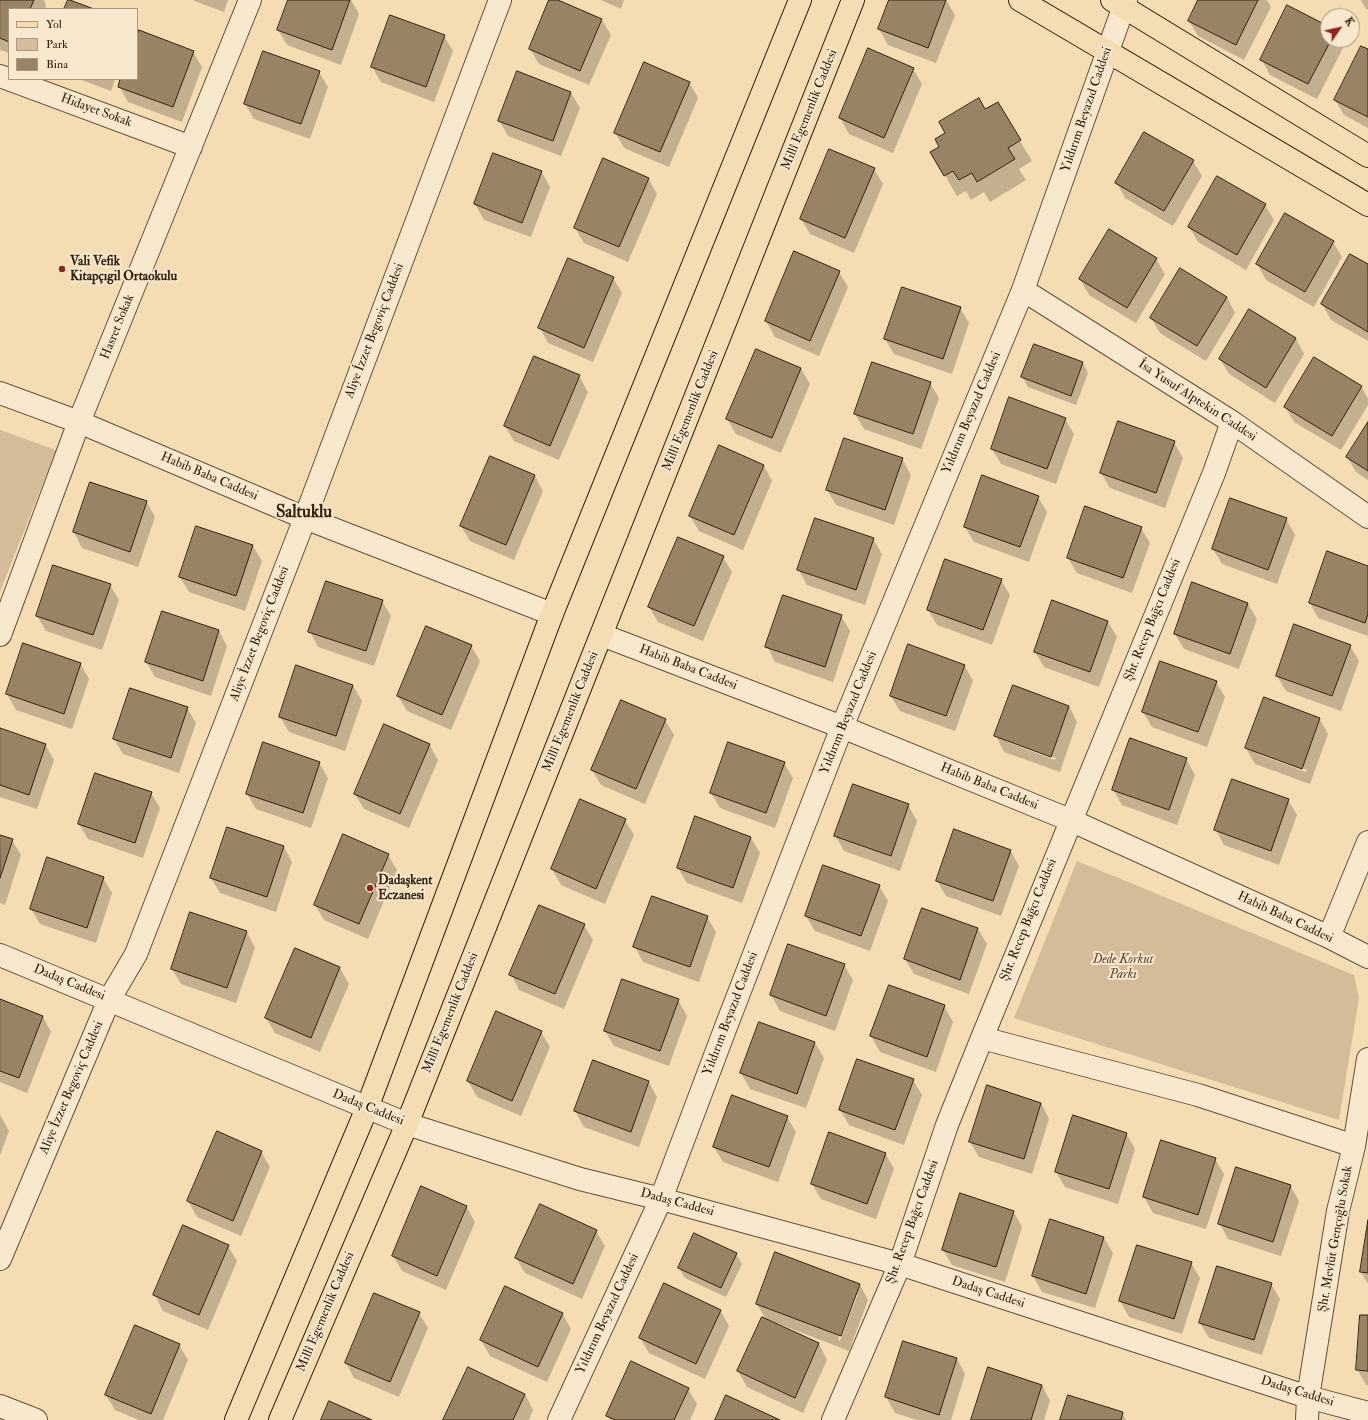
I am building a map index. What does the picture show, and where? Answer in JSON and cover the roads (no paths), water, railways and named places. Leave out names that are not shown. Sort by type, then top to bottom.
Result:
[{"type":"main road","points":[[236,1420],[367,1108],[552,614],[800,0]]},
{"type":"main road","name":"Millî Egemenlik Caddesi","points":[[280,1420],[407,1124],[854,0]]},
{"type":"main road","points":[[1020,0],[1368,205]]},
{"type":"main road","points":[[1120,2],[1368,156]]},
{"type":"street","name":"Hasret Sokak","points":[[0,635],[79,422],[250,0]]},
{"type":"street","name":"Aliye İzzet Begoviç Caddesi","points":[[0,1259],[109,1000],[136,954],[305,518],[495,1]]},
{"type":"street","name":"Yıldırım Beyazıd Caddesi","points":[[559,1420],[662,1198],[727,1024],[842,727],[1023,290],[1107,52],[1120,2]]},
{"type":"street","name":"Hidayet Sokak","points":[[11,80],[191,147]]},
{"type":"street","name":"İsa Yusuf Alptekin Caddesi","points":[[1023,290],[1232,422],[1368,518]]},
{"type":"street","name":"Habib Baba Caddesi","points":[[0,392],[79,422],[305,518],[552,614]]},
{"type":"street","name":"Şht. Recep Bağcı Caddesi","points":[[833,1420],[900,1264],[947,1125],[1070,820],[1211,480],[1232,422]]},
{"type":"street","name":"Habib Baba Caddesi","points":[[602,635],[842,727],[1070,820],[1329,937],[1368,958]]},
{"type":"street","points":[[1329,937],[1368,842]]},
{"type":"street","name":"Dadaş Caddesi","points":[[0,955],[407,1124],[580,1179],[662,1198],[900,1264],[1308,1397],[1368,1413]]},
{"type":"street","points":[[982,1038],[1198,1095],[1354,1146]]},
{"type":"street","name":"Şht. Mevlüt Gençoğlu Sokak","points":[[1307,1420],[1308,1397],[1338,1211],[1354,1146],[1368,1059]]},
{"type":"street","points":[[0,1406],[36,1420]]},
{"type":"place","name":"Vali Vefik Kitapçıgil Ortaokulu","points":[[62,269]]},
{"type":"place","name":"Dadaşkent Eczanesi","points":[[370,888]]},
{"type":"district","name":"Saltuklu","points":[[304,513]]},
{"type":"park label","name":"Dede Korkut Parkı","points":[[1123,968]]}]
